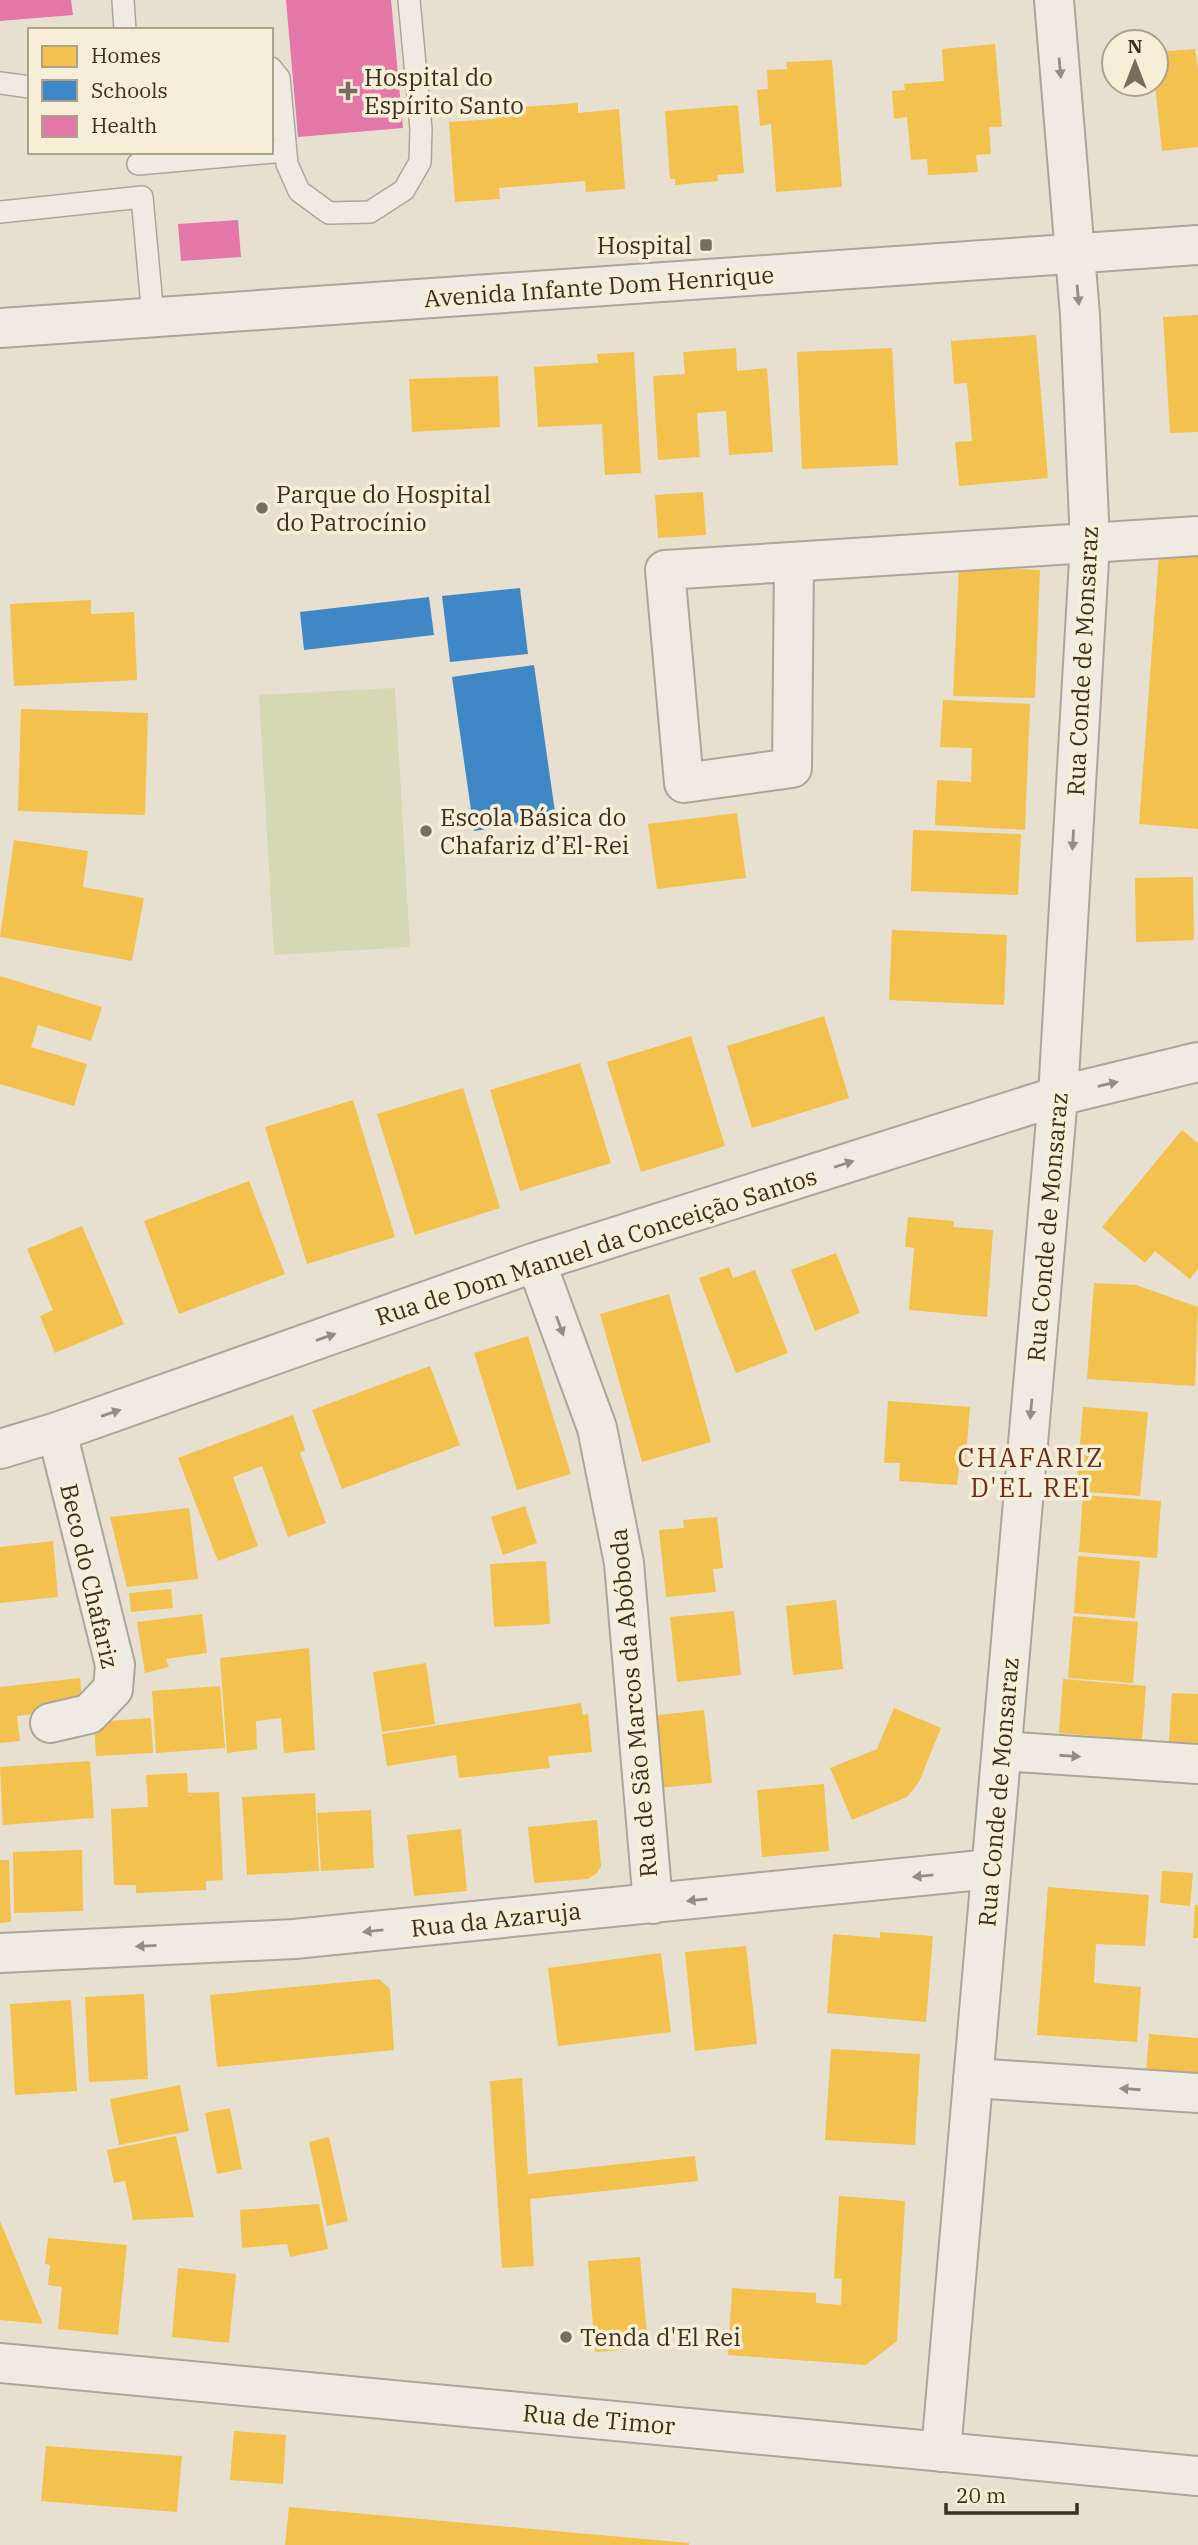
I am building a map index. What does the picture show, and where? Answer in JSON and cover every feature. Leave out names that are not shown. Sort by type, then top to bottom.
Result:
[{"type":"street","name":"Rua Conde de Monsaraz","points":[[941,2452],[1058,1096],[1090,543],[1080,315],[1054,0]]},
{"type":"street","name":"Avenida Infante Dom Henrique","points":[[0,328],[1198,246]]},
{"type":"street","points":[[794,562],[792,768],[684,783],[665,569],[1198,536]]},
{"type":"street","name":"Rua de Dom Manuel da Conceição Santos","points":[[0,1449],[57,1432],[537,1262],[1058,1096],[1198,1062]]},
{"type":"street","name":"Rua de São Marcos da Abóboda","points":[[537,1262],[597,1428],[624,1563],[653,1904]]},
{"type":"street","name":"Beco do Chafariz","points":[[50,1723],[89,1714],[113,1689],[115,1665],[57,1432]]},
{"type":"street","points":[[1002,1751],[1198,1764]]},
{"type":"street","name":"Rua da Azaruja","points":[[0,1953],[294,1939],[991,1869]]},
{"type":"street","points":[[973,2078],[1198,2093]]},
{"type":"street","name":"Rua de Timor","points":[[0,2363],[1198,2476]]},
{"type":"lane","points":[[123,0],[125,28]]},
{"type":"lane","points":[[273,70],[279,78],[286,164],[299,191],[329,212],[370,212],[404,190],[420,162],[421,130],[409,0]]},
{"type":"lane","points":[[0,83],[28,88]]},
{"type":"lane","points":[[273,152],[285,151]]},
{"type":"lane","points":[[153,317],[138,158],[222,154]]},
{"type":"lane","points":[[0,212],[142,197]]},
{"type":"green space","points":[[395,688],[410,947],[274,955],[259,695]]},
{"type":"building: Homes","points":[[995,44],[1002,127],[989,127],[991,154],[976,155],[978,172],[928,175],[927,159],[911,160],[907,117],[894,119],[892,91],[905,90],[904,84],[944,81],[942,49]]},
{"type":"building: Homes","points":[[1195,49],[1198,69],[1198,147],[1162,151],[1156,98],[1170,98],[1170,51]]},
{"type":"building: Homes","points":[[832,60],[842,187],[776,192],[771,124],[760,126],[757,90],[768,89],[767,70],[787,69],[786,62]]},
{"type":"building: Homes","points":[[578,103],[578,113],[619,109],[625,189],[586,192],[585,181],[499,188],[500,199],[455,202],[449,122],[495,119],[494,109]]},
{"type":"building: Homes","points":[[738,105],[744,173],[717,175],[718,181],[675,185],[675,179],[670,179],[665,111]]},
{"type":"building: Homes","points":[[1198,315],[1198,432],[1170,433],[1163,317]]},
{"type":"building: Homes","points":[[1036,335],[1048,478],[959,486],[955,442],[972,441],[967,383],[954,384],[951,341]]},
{"type":"building: Homes","points":[[736,348],[737,371],[767,368],[773,452],[729,455],[726,411],[697,413],[700,457],[658,460],[653,376],[685,374],[683,352]]},
{"type":"building: Homes","points":[[892,348],[898,465],[802,469],[797,352]]},
{"type":"building: Homes","points":[[634,352],[641,473],[605,475],[602,424],[538,427],[534,367],[598,363],[597,354]]},
{"type":"building: Homes","points":[[498,376],[500,427],[412,432],[409,379]]},
{"type":"building: Homes","points":[[703,492],[706,535],[658,538],[655,495]]},
{"type":"building: Homes","points":[[1159,554],[1198,557],[1198,829],[1139,824]]},
{"type":"building: Homes","points":[[959,567],[1040,570],[1035,698],[953,696]]},
{"type":"building: Homes","points":[[91,600],[91,614],[134,612],[137,680],[14,686],[10,604]]},
{"type":"building: Homes","points":[[943,700],[1030,704],[1025,830],[935,825],[937,780],[971,782],[972,748],[940,747]]},
{"type":"building: Homes","points":[[21,709],[148,713],[145,815],[18,811]]},
{"type":"building: Homes","points":[[737,813],[746,878],[657,889],[648,824]]},
{"type":"building: Homes","points":[[913,830],[1021,834],[1018,895],[911,891]]},
{"type":"building: Homes","points":[[14,840],[88,851],[83,887],[144,898],[132,961],[0,937]]},
{"type":"building: Homes","points":[[1193,877],[1194,940],[1136,942],[1135,878]]},
{"type":"building: Homes","points":[[892,930],[1007,935],[1004,1005],[889,1000]]},
{"type":"building: Homes","points":[[0,976],[102,1007],[91,1041],[38,1025],[31,1047],[87,1064],[74,1106],[0,1084]]},
{"type":"building: Homes","points":[[824,1016],[849,1098],[752,1128],[727,1046]]},
{"type":"building: Homes","points":[[691,1036],[725,1146],[641,1172],[607,1062]]},
{"type":"building: Homes","points":[[580,1063],[611,1163],[520,1191],[490,1090]]},
{"type":"building: Homes","points":[[463,1088],[500,1208],[415,1235],[377,1114]]},
{"type":"building: Homes","points":[[353,1100],[395,1237],[307,1264],[265,1127]]},
{"type":"building: Homes","points":[[1182,1130],[1198,1143],[1198,1269],[1190,1279],[1155,1251],[1145,1263],[1102,1227]]},
{"type":"building: Homes","points":[[249,1181],[285,1274],[179,1314],[144,1221]]},
{"type":"building: Homes","points":[[908,1217],[954,1221],[953,1227],[993,1230],[987,1317],[909,1310],[914,1248],[905,1247]]},
{"type":"building: Homes","points":[[82,1226],[124,1324],[55,1353],[40,1316],[53,1310],[27,1249]]},
{"type":"building: Homes","points":[[836,1253],[860,1313],[815,1331],[791,1270]]},
{"type":"building: Homes","points":[[729,1267],[733,1278],[755,1270],[788,1353],[736,1373],[699,1278]]},
{"type":"building: Homes","points":[[1094,1283],[1136,1285],[1198,1307],[1195,1386],[1087,1379]]},
{"type":"building: Homes","points":[[669,1294],[711,1442],[642,1462],[600,1314]]},
{"type":"building: Homes","points":[[528,1336],[571,1474],[517,1490],[474,1353]]},
{"type":"building: Homes","points":[[430,1366],[460,1445],[342,1489],[312,1410]]},
{"type":"building: Homes","points":[[888,1401],[970,1407],[965,1469],[959,1468],[957,1485],[899,1481],[900,1463],[884,1463]]},
{"type":"building: Homes","points":[[1083,1407],[1148,1412],[1140,1496],[1076,1491]]},
{"type":"building: Homes","points":[[293,1415],[305,1450],[300,1453],[326,1523],[288,1537],[262,1466],[233,1477],[258,1546],[218,1561],[178,1458]]},
{"type":"building: Homes","points":[[1083,1495],[1161,1501],[1157,1558],[1079,1552]]},
{"type":"building: Homes","points":[[525,1506],[537,1543],[503,1555],[491,1517]]},
{"type":"building: Homes","points":[[189,1508],[198,1579],[127,1587],[110,1517]]},
{"type":"building: Homes","points":[[717,1517],[723,1568],[713,1569],[716,1592],[666,1597],[659,1530],[684,1528],[683,1520]]},
{"type":"building: Homes","points":[[53,1541],[58,1597],[0,1603],[0,1547]]},
{"type":"building: Homes","points":[[1078,1556],[1140,1561],[1135,1618],[1074,1613]]},
{"type":"building: Homes","points":[[546,1561],[550,1624],[494,1627],[490,1564]]},
{"type":"building: Homes","points":[[171,1589],[173,1608],[131,1612],[129,1593]]},
{"type":"building: Homes","points":[[836,1600],[843,1669],[793,1675],[786,1606]]},
{"type":"building: Homes","points":[[734,1611],[741,1675],[677,1682],[670,1617]]},
{"type":"building: Homes","points":[[202,1614],[207,1653],[166,1659],[169,1667],[145,1673],[137,1622]]},
{"type":"building: Homes","points":[[1073,1616],[1138,1622],[1133,1683],[1068,1678]]},
{"type":"building: Homes","points":[[309,1648],[315,1750],[284,1753],[281,1718],[256,1721],[257,1749],[227,1753],[220,1658]]},
{"type":"building: Homes","points":[[426,1663],[435,1724],[382,1732],[373,1672]]},
{"type":"building: Homes","points":[[80,1678],[83,1709],[17,1716],[20,1741],[0,1743],[0,1687]]},
{"type":"building: Homes","points":[[1063,1679],[1146,1686],[1142,1740],[1059,1733]]},
{"type":"building: Homes","points":[[220,1686],[225,1748],[156,1753],[152,1691]]},
{"type":"building: Homes","points":[[1172,1693],[1198,1694],[1198,1745],[1169,1743]]},
{"type":"building: Homes","points":[[581,1703],[583,1715],[588,1714],[592,1752],[548,1756],[550,1768],[459,1778],[456,1755],[387,1766],[382,1734]]},
{"type":"building: Homes","points":[[894,1708],[941,1728],[919,1782],[907,1797],[852,1820],[830,1768],[877,1749]]},
{"type":"building: Homes","points":[[704,1710],[712,1783],[658,1788],[650,1716]]},
{"type":"building: Homes","points":[[151,1718],[153,1753],[96,1756],[94,1722]]},
{"type":"building: Homes","points":[[90,1761],[94,1818],[3,1825],[0,1767]]},
{"type":"building: Homes","points":[[187,1773],[188,1793],[219,1792],[223,1880],[206,1881],[206,1890],[136,1893],[136,1885],[114,1885],[111,1809],[148,1807],[146,1775]]},
{"type":"building: Homes","points":[[824,1784],[829,1851],[762,1857],[757,1790]]},
{"type":"building: Homes","points":[[315,1793],[319,1871],[247,1875],[242,1797]]},
{"type":"building: Homes","points":[[371,1810],[374,1868],[321,1871],[317,1813]]},
{"type":"building: Homes","points":[[597,1820],[601,1866],[597,1873],[588,1879],[534,1883],[528,1827]]},
{"type":"building: Homes","points":[[461,1829],[467,1891],[414,1896],[407,1835]]},
{"type":"building: Homes","points":[[82,1850],[83,1911],[14,1913],[13,1852]]},
{"type":"building: Homes","points":[[0,1860],[9,1860],[11,1922],[0,1923]]},
{"type":"building: Homes","points":[[1162,1871],[1193,1873],[1190,1906],[1160,1903]]},
{"type":"building: Homes","points":[[1048,1887],[1149,1895],[1145,1946],[1096,1944],[1094,1983],[1141,1987],[1137,2042],[1037,2035]]},
{"type":"building: Homes","points":[[1195,1905],[1198,1905],[1198,1938],[1193,1938]]},
{"type":"building: Homes","points":[[880,1932],[933,1936],[926,2022],[827,2013],[833,1934],[880,1938]]},
{"type":"building: Homes","points":[[746,1946],[757,2044],[695,2051],[685,1952]]},
{"type":"building: Homes","points":[[661,1953],[671,2032],[558,2046],[548,1968]]},
{"type":"building: Homes","points":[[379,1979],[390,1989],[394,2050],[217,2067],[210,1995]]},
{"type":"building: Homes","points":[[144,1994],[148,2079],[89,2082],[85,1997]]},
{"type":"building: Homes","points":[[71,2000],[77,2091],[15,2095],[10,2004]]},
{"type":"building: Homes","points":[[1149,2034],[1198,2038],[1198,2075],[1146,2071]]},
{"type":"building: Homes","points":[[831,2049],[920,2054],[915,2145],[825,2140]]},
{"type":"building: Homes","points":[[522,2078],[528,2174],[695,2156],[698,2181],[530,2199],[534,2266],[502,2268],[490,2081]]},
{"type":"building: Homes","points":[[180,2085],[189,2131],[119,2145],[110,2099]]},
{"type":"building: Homes","points":[[230,2108],[242,2169],[217,2174],[205,2113]]},
{"type":"building: Homes","points":[[176,2136],[194,2217],[133,2220],[125,2181],[114,2183],[107,2150]]},
{"type":"building: Homes","points":[[329,2137],[348,2221],[327,2226],[309,2142]]},
{"type":"building: Homes","points":[[839,2196],[905,2201],[897,2341],[866,2365],[728,2355],[732,2288],[816,2293],[816,2303],[841,2305],[842,2279],[834,2278]]},
{"type":"building: Homes","points":[[319,2204],[328,2249],[290,2257],[287,2244],[242,2248],[240,2210]]},
{"type":"building: Homes","points":[[0,2221],[43,2324],[0,2320]]},
{"type":"building: Homes","points":[[48,2238],[127,2245],[118,2335],[58,2329],[62,2287],[48,2285],[50,2265],[45,2264]]},
{"type":"building: Homes","points":[[640,2257],[648,2348],[595,2352],[588,2261]]},
{"type":"building: Homes","points":[[178,2268],[236,2274],[229,2343],[172,2337]]},
{"type":"building: Homes","points":[[234,2431],[286,2435],[283,2484],[230,2480]]},
{"type":"building: Homes","points":[[46,2446],[182,2456],[177,2512],[41,2501]]},
{"type":"building: Homes","points":[[289,2507],[689,2543],[689,2545],[285,2545]]},
{"type":"building: Schools","points":[[520,588],[528,654],[450,662],[442,596]]},
{"type":"building: Schools","points":[[429,597],[434,635],[304,650],[300,612]]},
{"type":"building: Schools","points":[[534,665],[556,819],[474,831],[452,677]]},
{"type":"building: Health","points":[[0,0],[71,0],[73,15],[0,21]]},
{"type":"building: Health","points":[[286,0],[391,0],[403,128],[298,137]]},
{"type":"building: Health","points":[[238,220],[241,257],[181,261],[178,224]]},
{"type":"place","name":"Hospital do Espírito Santo","points":[[348,91]]},
{"type":"place","name":"Hospital","points":[[706,245]]},
{"type":"place","name":"Parque do Hospital do Patrocínio","points":[[262,508]]},
{"type":"place","name":"Escola Básica do Chafariz d’El-Rei","points":[[426,831]]},
{"type":"place","name":"Tenda d'El Rei","points":[[566,2337]]},
{"type":"district","name":"CHAFARIZ D'EL REI","points":[[1031,1472]]}]
